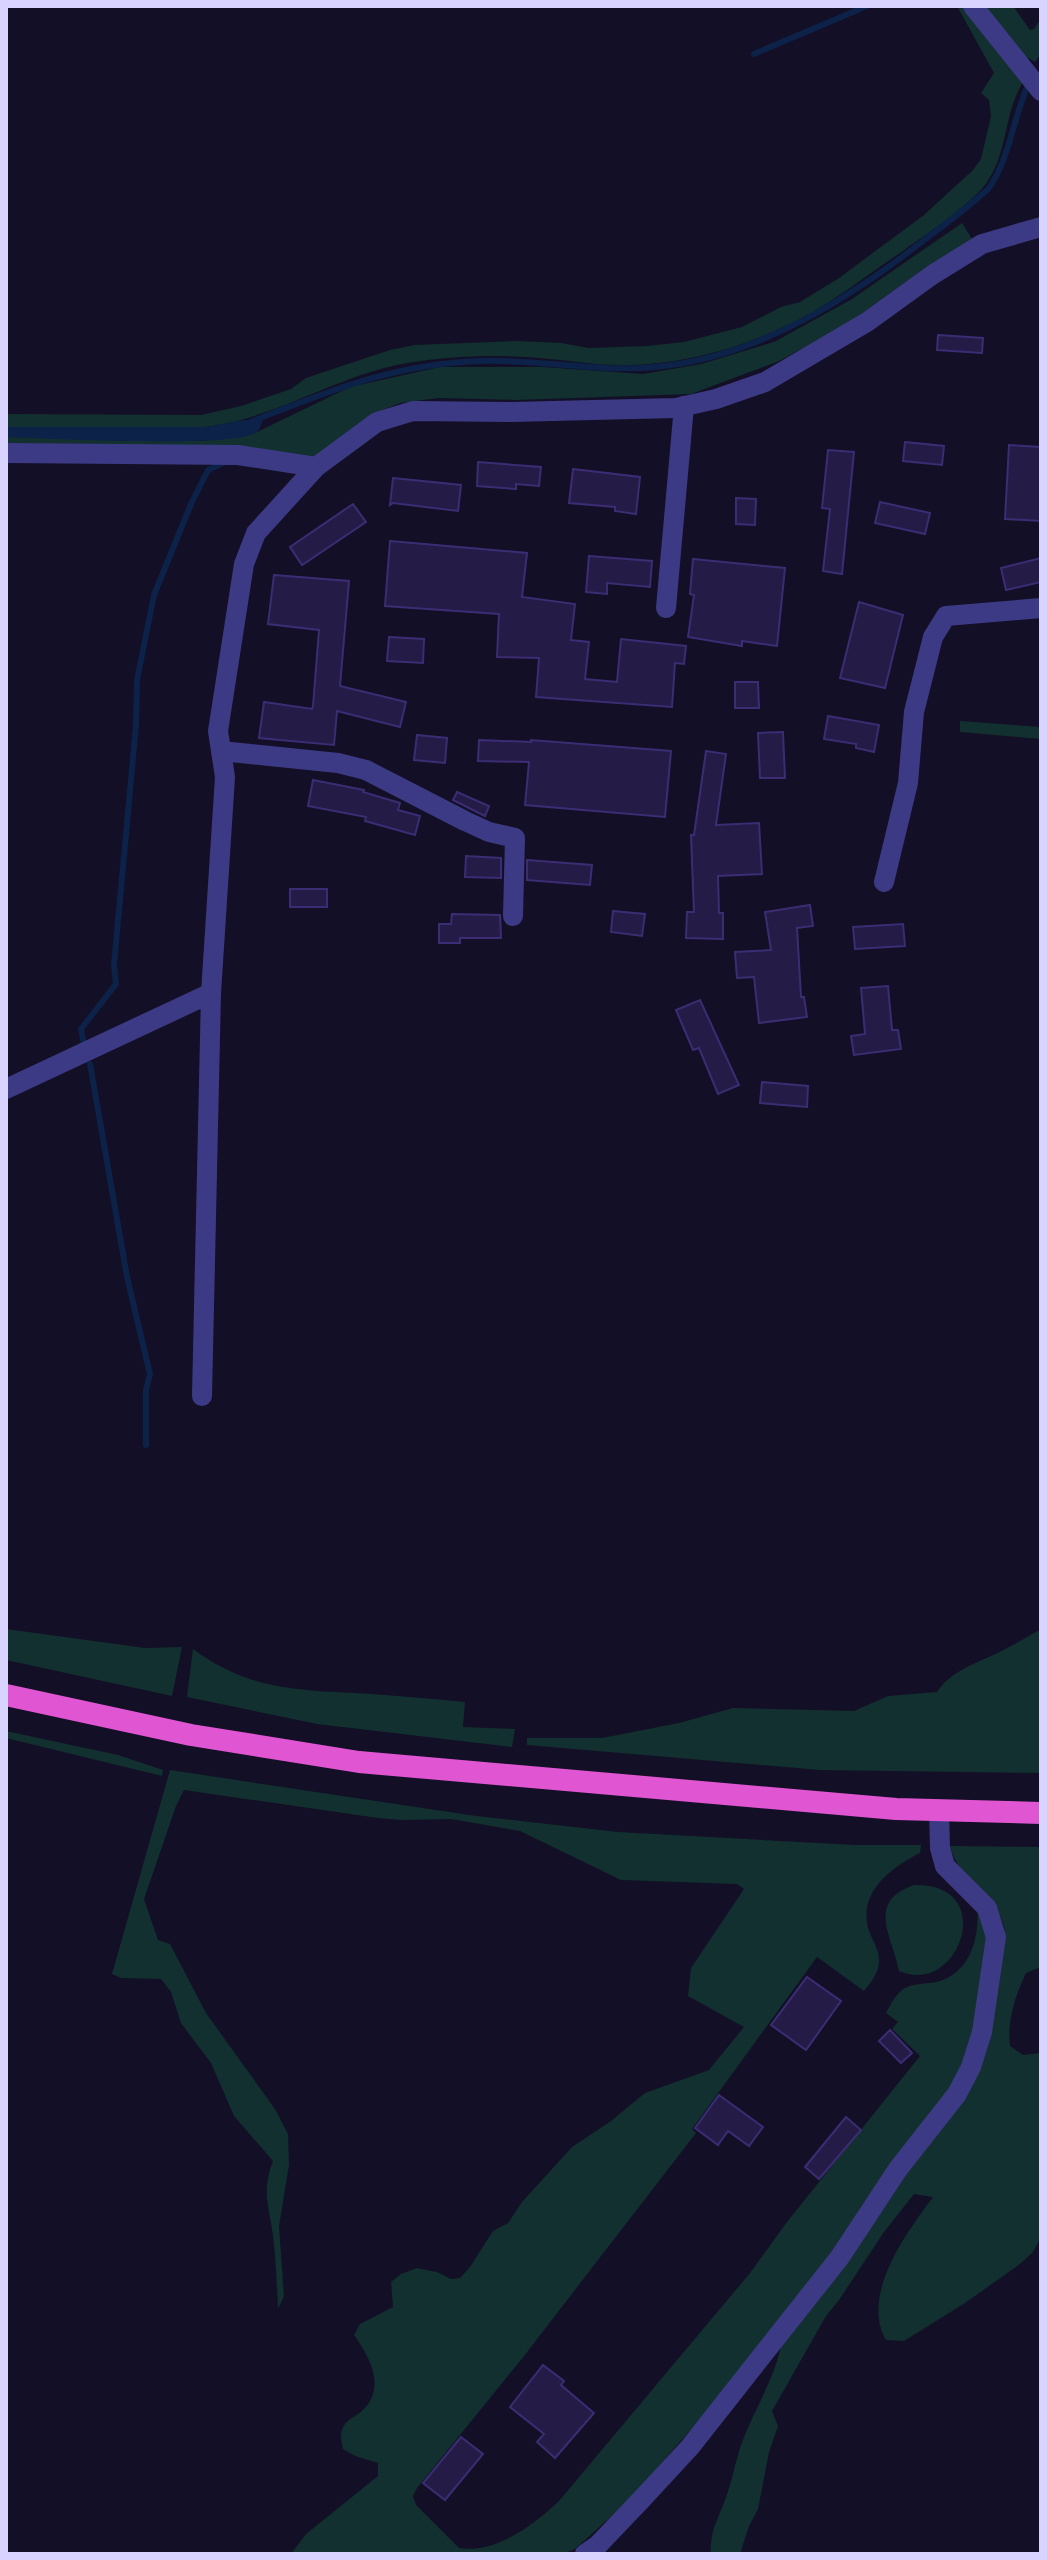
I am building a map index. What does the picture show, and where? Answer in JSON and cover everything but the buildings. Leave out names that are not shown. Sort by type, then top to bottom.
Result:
[{"type":"highway","points":[[6,1695],[191,1735],[359,1762],[939,1811],[1041,1813]]},
{"type":"street","points":[[973,6],[1041,91]]},
{"type":"street","points":[[202,1396],[211,993],[225,777],[218,731],[244,564],[256,533],[316,467],[377,422],[413,411],[511,412],[684,406],[716,399],[765,382],[867,322],[932,275],[982,244],[1041,227]]},
{"type":"street","points":[[666,608],[684,406]]},
{"type":"street","points":[[6,453],[238,455],[316,467]]},
{"type":"street","points":[[884,882],[908,783],[914,712],[933,637],[946,616],[1041,608]]},
{"type":"street","points":[[221,751],[338,763],[366,770],[489,832],[515,838],[513,916]]},
{"type":"street","points":[[8,1083],[211,993]]},
{"type":"street","points":[[585,2554],[598,2545],[690,2447],[840,2257],[898,2169],[957,2094],[971,2067],[982,2032],[996,1937],[987,1908],[945,1866],[940,1848],[939,1811]]},
{"type":"green space","points":[[957,6],[969,6],[1025,79],[1013,105],[993,173],[977,194],[933,230],[815,311],[769,334],[720,351],[669,362],[608,365],[490,356],[407,363],[360,375],[270,411],[214,426],[6,427],[6,414],[201,415],[241,406],[291,389],[306,378],[390,350],[415,345],[517,341],[589,348],[684,342],[742,327],[781,307],[800,302],[839,278],[924,215],[981,159],[991,116],[989,100],[981,93],[994,73]]},
{"type":"green space","points":[[984,6],[1013,6],[1030,30],[1041,19],[1041,54],[1035,62],[1023,55]]},
{"type":"green space","points":[[962,223],[972,239],[926,267],[846,325],[777,362],[691,394],[515,400],[438,398],[400,403],[375,413],[312,459],[6,447],[6,437],[201,441],[257,432],[350,387],[440,367],[542,367],[643,374],[701,364],[774,342],[852,299]]},
{"type":"green space","points":[[960,721],[1041,727],[1041,739],[960,732]]},
{"type":"green space","points":[[6,1629],[145,1648],[182,1647],[172,1696],[6,1660]]},
{"type":"green space","points":[[1041,1629],[1041,1773],[820,1770],[527,1745],[527,1738],[602,1738],[679,1723],[733,1708],[854,1711],[888,1696],[937,1692],[960,1671]]},
{"type":"green space","points":[[193,1649],[236,1674],[278,1686],[465,1702],[463,1727],[515,1729],[512,1747],[317,1724],[187,1697]]},
{"type":"green space","points":[[6,1731],[118,1755],[163,1770],[162,1776],[6,1738]]},
{"type":"green space","points":[[170,1770],[476,1816],[618,1832],[855,1845],[921,1845],[920,1853],[890,1872],[870,1899],[867,1922],[879,1963],[875,1976],[864,1991],[817,1957],[692,2129],[696,2133],[524,2356],[417,2488],[413,2496],[416,2505],[459,2548],[486,2547],[513,2536],[559,2501],[750,2273],[920,2056],[892,2029],[898,2022],[886,2013],[894,1999],[909,1986],[936,1982],[957,1971],[965,1963],[974,1942],[977,1906],[984,1915],[989,1953],[965,2070],[833,2253],[731,2384],[627,2502],[575,2549],[563,2554],[291,2554],[306,2534],[378,2476],[378,2463],[343,2449],[341,2433],[347,2422],[364,2409],[374,2391],[370,2362],[354,2335],[360,2324],[393,2307],[391,2282],[417,2268],[451,2279],[460,2278],[493,2231],[508,2223],[522,2202],[572,2147],[645,2093],[709,2070],[744,2027],[688,1996],[691,1968],[744,1889],[737,1884],[621,1880],[520,1831],[451,1819],[378,1818],[184,1790],[144,1899],[158,1940],[170,1944],[206,2013],[275,2109],[288,2134],[289,2165],[279,2226],[284,2296],[278,2309],[267,2193],[273,2161],[234,2116],[211,2063],[181,2023],[171,1992],[161,1979],[121,1978],[112,1974]]},
{"type":"green space","points":[[950,1846],[1041,1847],[1041,1967],[1026,1973],[1013,2009],[1009,2036],[1010,2046],[1023,2055],[1041,2053],[1041,2237],[1033,2252],[1020,2264],[965,2303],[904,2341],[886,2340],[879,2322],[883,2284],[900,2246],[933,2197],[914,2194],[826,2316],[772,2411],[778,2426],[769,2452],[758,2509],[740,2554],[711,2554],[713,2533],[741,2445],[770,2380],[782,2340],[958,2101],[1005,1931],[995,1907],[961,1869]]},
{"type":"green space","points":[[914,1885],[941,1889],[956,1901],[963,1918],[961,1937],[953,1955],[939,1969],[920,1975],[899,1971],[886,1922],[890,1901],[899,1892]]},
{"type":"water","points":[[243,420],[263,421],[257,432],[214,440],[6,437],[6,427],[207,427]]},
{"type":"waterway","points":[[754,54],[867,6]]},
{"type":"waterway","points":[[248,423],[334,390],[420,367],[505,361],[641,368],[700,360],[769,337],[864,284],[989,188],[1007,151],[1029,83]]},
{"type":"waterway","points":[[84,1045],[81,1029],[116,984],[114,965],[136,725],[137,680],[154,595],[208,470],[225,462]]},
{"type":"waterway","points":[[90,1064],[127,1277],[150,1374],[146,1390],[146,1445]]}]
